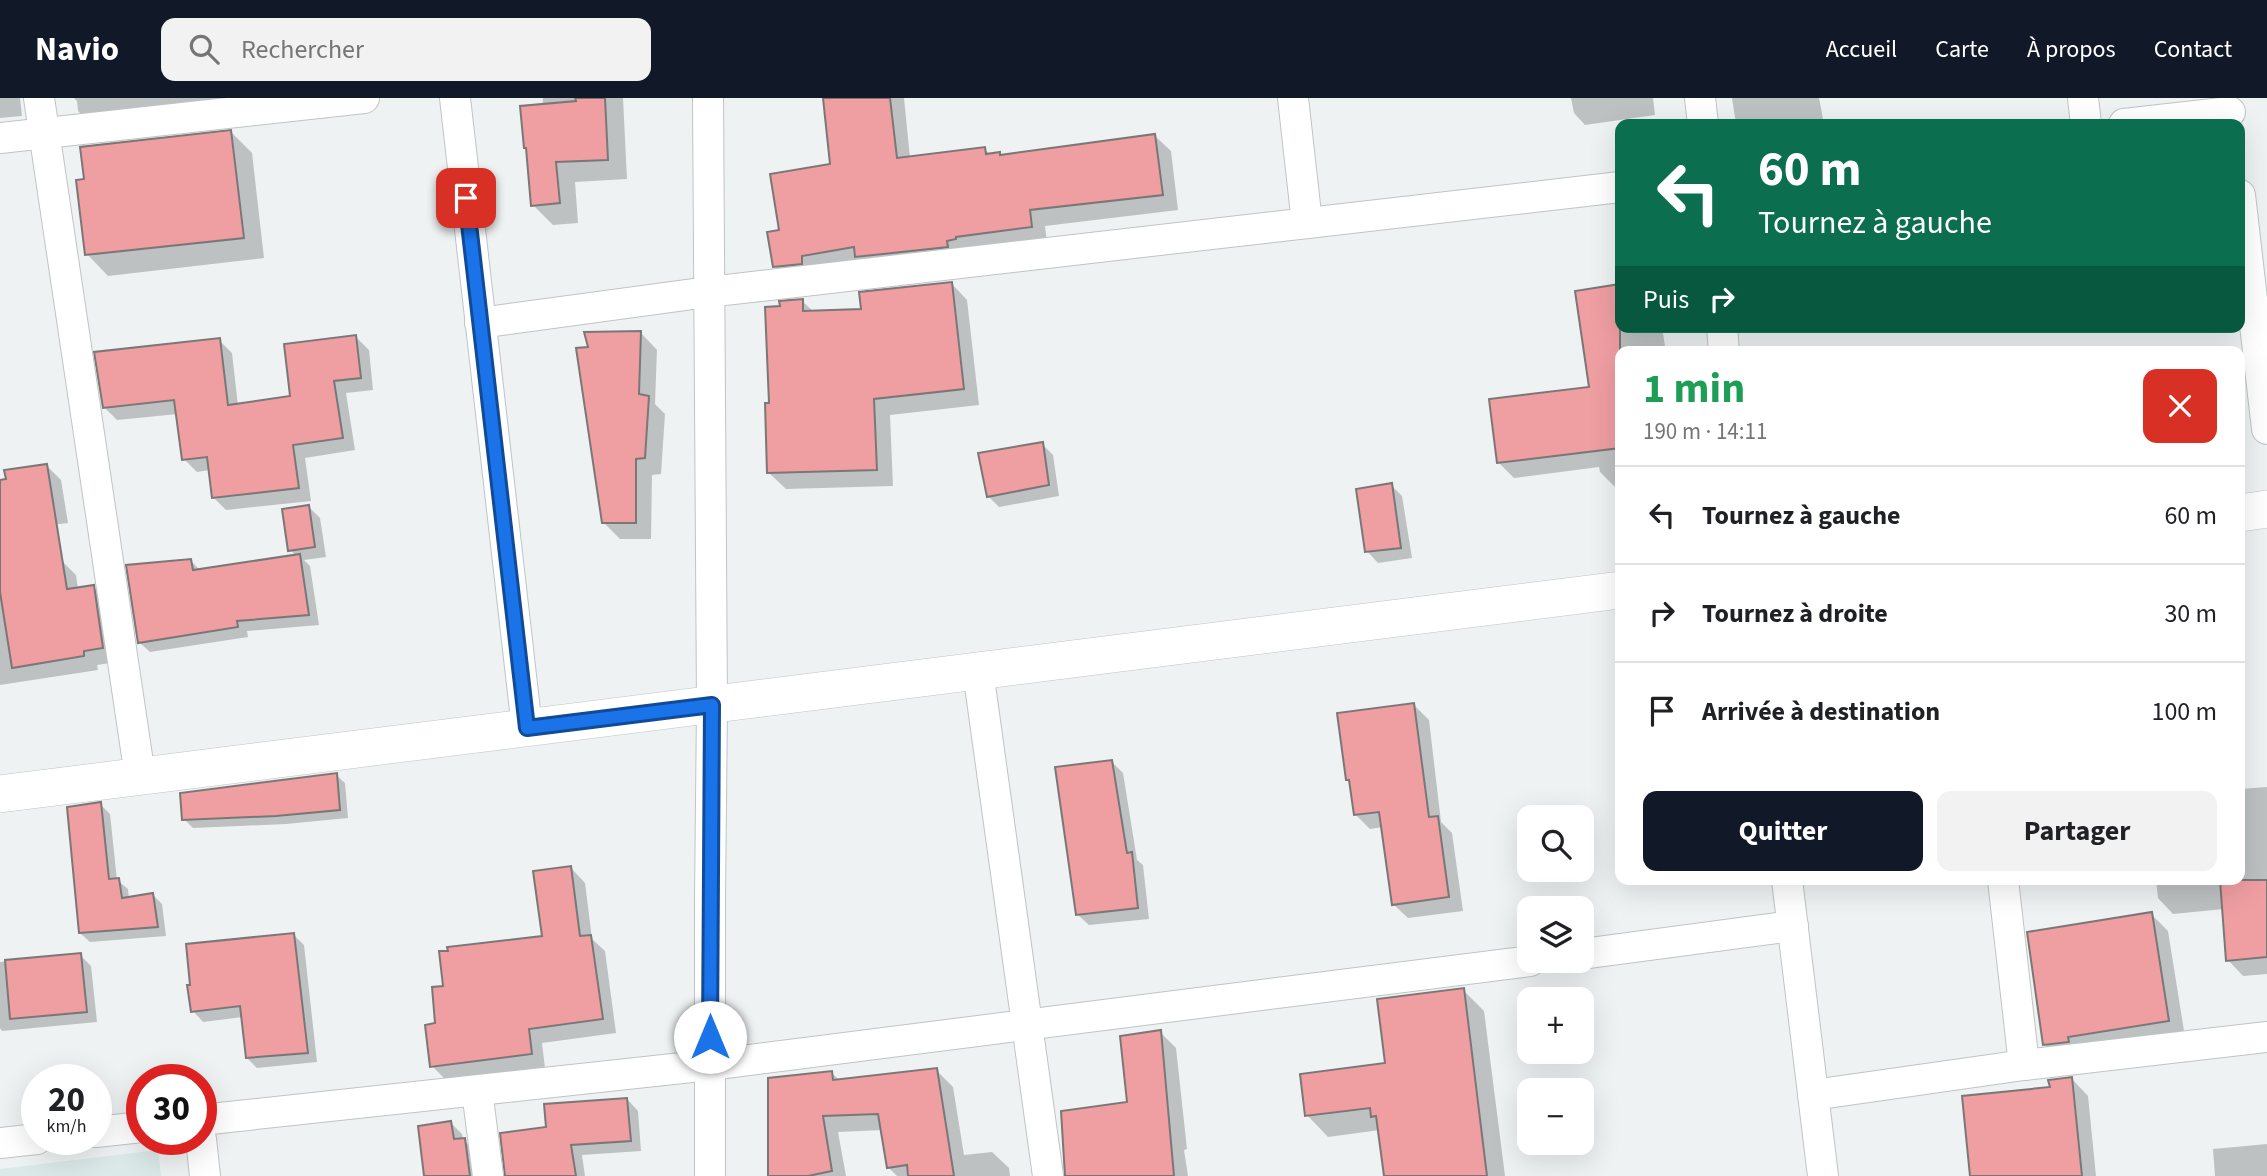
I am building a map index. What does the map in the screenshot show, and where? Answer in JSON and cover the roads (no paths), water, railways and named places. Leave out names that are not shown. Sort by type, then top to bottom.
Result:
[{"type":"street","points":[[39,98],[140,776]]},
{"type":"street","points":[[0,138],[364,98]]},
{"type":"street","points":[[455,98],[527,728]]},
{"type":"street","points":[[708,98],[712,705],[710,1176]]},
{"type":"street","points":[[1293,98],[1307,223]]},
{"type":"street","points":[[1700,98],[1702,119]]},
{"type":"street","points":[[2083,98],[2085,119]]},
{"type":"street","points":[[2165,119],[2230,111]]},
{"type":"street","points":[[480,323],[708,292],[1615,188]]},
{"type":"street","points":[[2245,238],[2267,429]]},
{"type":"street","points":[[2245,512],[2267,509]]},
{"type":"street","points":[[0,794],[1615,591]]},
{"type":"street","points":[[978,671],[1048,1176]]},
{"type":"street","points":[[1788,885],[1823,1176]]},
{"type":"street","points":[[2004,885],[2024,1065]]},
{"type":"street","points":[[1594,952],[1793,926]]},
{"type":"street","points":[[217,1118],[710,1065],[1517,963]]},
{"type":"street","points":[[1813,1095],[2024,1065],[2267,1037]]},
{"type":"street","points":[[477,1091],[488,1176]]},
{"type":"street","points":[[0,1143],[21,1141]]},
{"type":"street","points":[[203,1155],[205,1176]]}]
